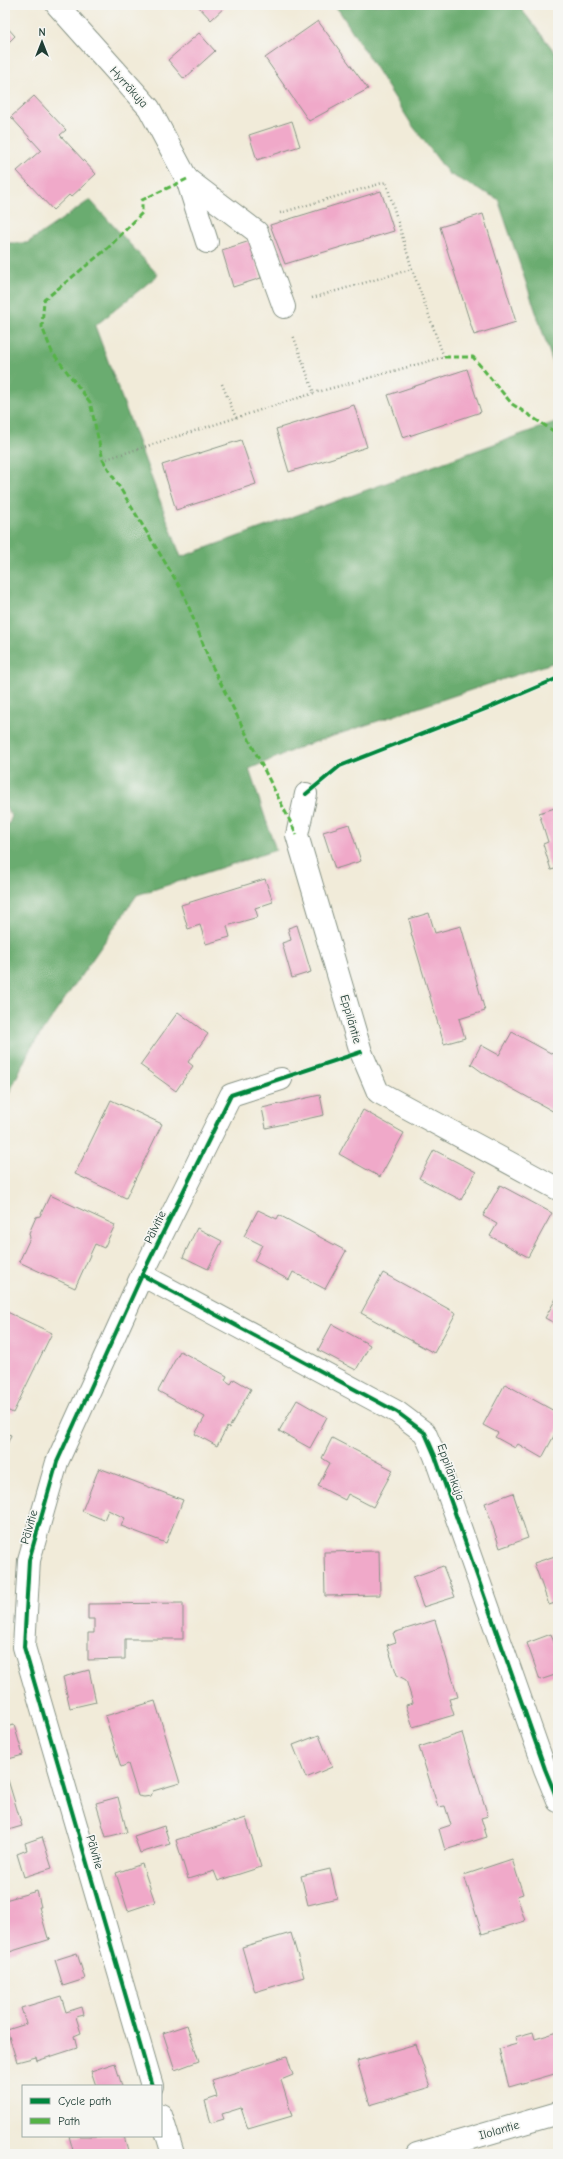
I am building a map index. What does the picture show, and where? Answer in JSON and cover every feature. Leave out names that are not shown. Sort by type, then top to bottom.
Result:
[{"type":"street","name":"Hyrräkuja","points":[[56,5],[149,108],[187,179]]},
{"type":"street","points":[[187,179],[257,232],[284,307]]},
{"type":"street","points":[[187,179],[207,242]]},
{"type":"street","name":"Eppiläntie","points":[[306,794],[297,835],[361,1052],[378,1092],[558,1189]]},
{"type":"street","name":"Pälvitie","points":[[152,2085],[24,1647],[30,1560],[57,1462],[142,1275],[232,1095],[281,1080]]},
{"type":"street","name":"Eppilänkuja","points":[[142,1275],[397,1412],[425,1433],[435,1456],[545,1769],[558,1801]]},
{"type":"street","name":"Ilolantie","points":[[417,2154],[558,2113]]},
{"type":"street","points":[[162,2118],[173,2154]]},
{"type":"path","points":[[103,460],[314,394],[444,357],[412,269],[386,182],[245,223]]},
{"type":"path","points":[[314,394],[284,307],[412,269]]},
{"type":"path","points":[[222,384],[236,418]]},
{"type":"green space","points":[[334,5],[518,5],[558,56],[558,378],[498,199],[449,174],[412,125],[340,12]]},
{"type":"green space","points":[[90,200],[158,275],[95,326],[181,557],[558,421],[558,661],[303,746],[249,769],[276,850],[137,895],[30,1049],[5,1102],[5,833],[12,816],[5,806],[5,243],[27,243]]},
{"type":"building","points":[[197,5],[227,5],[211,20]]},
{"type":"building","points":[[318,21],[368,89],[309,121],[265,58]]},
{"type":"building","points":[[5,25],[15,36],[5,46]]},
{"type":"building","points":[[199,33],[215,51],[184,79],[168,60]]},
{"type":"building","points":[[34,96],[66,130],[60,135],[96,174],[71,197],[69,195],[53,210],[17,171],[41,150],[11,117]]},
{"type":"building","points":[[292,121],[300,146],[257,160],[249,135]]},
{"type":"building","points":[[381,191],[394,231],[285,264],[270,225]]},
{"type":"building","points":[[483,214],[516,322],[474,335],[440,227]]},
{"type":"building","points":[[250,241],[261,278],[233,287],[222,250]]},
{"type":"building","points":[[467,369],[481,412],[403,438],[388,395]]},
{"type":"building","points":[[354,405],[367,447],[289,472],[276,429]]},
{"type":"building","points":[[241,440],[256,484],[176,510],[162,465]]},
{"type":"building","points":[[558,807],[558,868],[551,870],[543,844],[548,842],[539,813]]},
{"type":"building","points":[[349,824],[361,861],[335,869],[323,832]]},
{"type":"building","points":[[265,879],[273,902],[255,908],[258,917],[227,926],[230,937],[206,944],[200,925],[188,929],[181,905]]},
{"type":"building","points":[[429,913],[435,933],[461,926],[485,1011],[459,1019],[465,1038],[444,1044],[411,933],[409,919]]},
{"type":"building","points":[[297,925],[311,972],[292,978],[282,943],[291,940],[288,928]]},
{"type":"building","points":[[178,1012],[208,1034],[188,1062],[193,1066],[176,1091],[140,1065]]},
{"type":"building","points":[[512,1032],[558,1057],[558,1114],[482,1072],[471,1064],[481,1045],[499,1055]]},
{"type":"building","points":[[320,1095],[324,1115],[266,1128],[262,1108]]},
{"type":"building","points":[[111,1100],[162,1124],[126,1198],[75,1174]]},
{"type":"building","points":[[363,1110],[404,1133],[380,1177],[339,1154]]},
{"type":"building","points":[[434,1150],[476,1172],[461,1200],[419,1178]]},
{"type":"building","points":[[500,1185],[552,1213],[528,1257],[490,1236],[497,1224],[483,1216]]},
{"type":"building","points":[[50,1195],[115,1225],[104,1248],[95,1244],[75,1288],[19,1262],[30,1238],[29,1233],[36,1217],[40,1216]]},
{"type":"building","points":[[258,1210],[277,1219],[279,1215],[346,1251],[325,1289],[293,1272],[289,1280],[254,1261],[262,1245],[244,1236]]},
{"type":"building","points":[[197,1228],[222,1241],[208,1269],[183,1257]]},
{"type":"building","points":[[383,1273],[456,1313],[434,1353],[361,1313]]},
{"type":"building","points":[[558,1295],[558,1325],[545,1318]]},
{"type":"building","points":[[5,1311],[52,1333],[13,1413],[5,1409]]},
{"type":"building","points":[[332,1324],[370,1345],[356,1370],[318,1350]]},
{"type":"building","points":[[180,1351],[227,1376],[225,1380],[231,1384],[234,1379],[251,1389],[217,1446],[195,1434],[205,1417],[158,1391]]},
{"type":"building","points":[[505,1384],[558,1413],[558,1433],[556,1432],[542,1458],[518,1444],[515,1448],[495,1437],[498,1433],[483,1425]]},
{"type":"building","points":[[297,1400],[327,1417],[310,1448],[279,1431]]},
{"type":"building","points":[[5,1433],[11,1435],[5,1449]]},
{"type":"building","points":[[332,1438],[393,1470],[373,1507],[348,1494],[345,1500],[318,1486],[330,1463],[322,1458]]},
{"type":"building","points":[[99,1468],[183,1500],[166,1543],[121,1526],[125,1518],[108,1510],[104,1520],[82,1511]]},
{"type":"building","points":[[513,1493],[528,1538],[500,1548],[485,1503]]},
{"type":"building","points":[[379,1551],[380,1595],[325,1596],[324,1552]]},
{"type":"building","points":[[558,1555],[558,1602],[549,1605],[534,1563]]},
{"type":"building","points":[[443,1566],[455,1597],[423,1607],[413,1577]]},
{"type":"building","points":[[183,1603],[183,1639],[125,1639],[125,1659],[88,1660],[88,1633],[94,1633],[94,1619],[88,1619],[88,1604]]},
{"type":"building","points":[[435,1620],[458,1697],[449,1699],[454,1715],[413,1727],[406,1705],[413,1703],[406,1680],[397,1675],[387,1645],[396,1642],[393,1633]]},
{"type":"building","points":[[551,1634],[558,1653],[558,1674],[540,1680],[527,1643]]},
{"type":"building","points":[[89,1670],[96,1702],[70,1708],[63,1677]]},
{"type":"building","points":[[155,1701],[180,1783],[153,1791],[151,1796],[144,1797],[138,1796],[128,1764],[121,1767],[105,1716]]},
{"type":"building","points":[[14,1725],[23,1755],[5,1760],[5,1727]]},
{"type":"building","points":[[462,1733],[488,1816],[481,1818],[487,1837],[445,1850],[439,1829],[451,1825],[445,1806],[438,1807],[419,1747]]},
{"type":"building","points":[[319,1735],[332,1767],[306,1778],[293,1745]]},
{"type":"building","points":[[8,1780],[22,1826],[5,1831],[5,1781]]},
{"type":"building","points":[[118,1797],[127,1832],[106,1837],[96,1803]]},
{"type":"building","points":[[246,1818],[261,1867],[218,1881],[214,1871],[188,1879],[176,1840]]},
{"type":"building","points":[[164,1826],[170,1844],[140,1853],[134,1836]]},
{"type":"building","points":[[42,1837],[52,1868],[24,1877],[17,1854],[27,1850],[25,1843]]},
{"type":"building","points":[[512,1859],[523,1894],[517,1896],[525,1921],[482,1934],[464,1875]]},
{"type":"building","points":[[142,1864],[155,1902],[128,1911],[116,1873]]},
{"type":"building","points":[[330,1869],[337,1898],[308,1905],[301,1876]]},
{"type":"building","points":[[37,1891],[41,1907],[39,1907],[48,1938],[51,1939],[6,1953],[5,1900]]},
{"type":"building","points":[[291,1933],[304,1977],[255,1992],[242,1947]]},
{"type":"building","points":[[77,1953],[85,1979],[63,1986],[55,1960]]},
{"type":"building","points":[[61,1996],[66,2012],[82,2007],[84,2015],[76,2017],[81,2033],[74,2036],[77,2048],[37,2061],[36,2057],[17,2062],[7,2030],[26,2024],[21,2008]]},
{"type":"building","points":[[187,2025],[199,2061],[175,2070],[163,2033]]},
{"type":"building","points":[[533,2032],[535,2039],[558,2032],[558,2073],[509,2087],[499,2049],[517,2044],[515,2037]]},
{"type":"building","points":[[416,2044],[430,2087],[370,2105],[357,2061]]},
{"type":"building","points":[[287,2056],[293,2075],[281,2080],[292,2116],[248,2129],[241,2108],[222,2114],[224,2119],[211,2123],[205,2101],[217,2097],[212,2080]]},
{"type":"building","points":[[115,2063],[122,2085],[96,2085],[91,2071]]},
{"type":"building","points":[[69,2137],[124,2137],[129,2154],[74,2154]]},
{"type":"marked path","points":[[187,179],[142,200],[142,213],[108,248],[44,300],[42,327],[52,352],[90,402],[103,460],[183,592],[210,662],[297,835]]},
{"type":"marked path","points":[[444,357],[473,357],[512,404],[558,434]]},
{"type":"cycle path","points":[[306,794],[340,766],[488,708],[558,678]]},
{"type":"cycle path","points":[[152,2085],[24,1647],[29,1560],[57,1462],[142,1275],[231,1095],[361,1052]]},
{"type":"cycle path","points":[[142,1275],[397,1412],[425,1433],[435,1456],[545,1769],[558,1801]]}]
